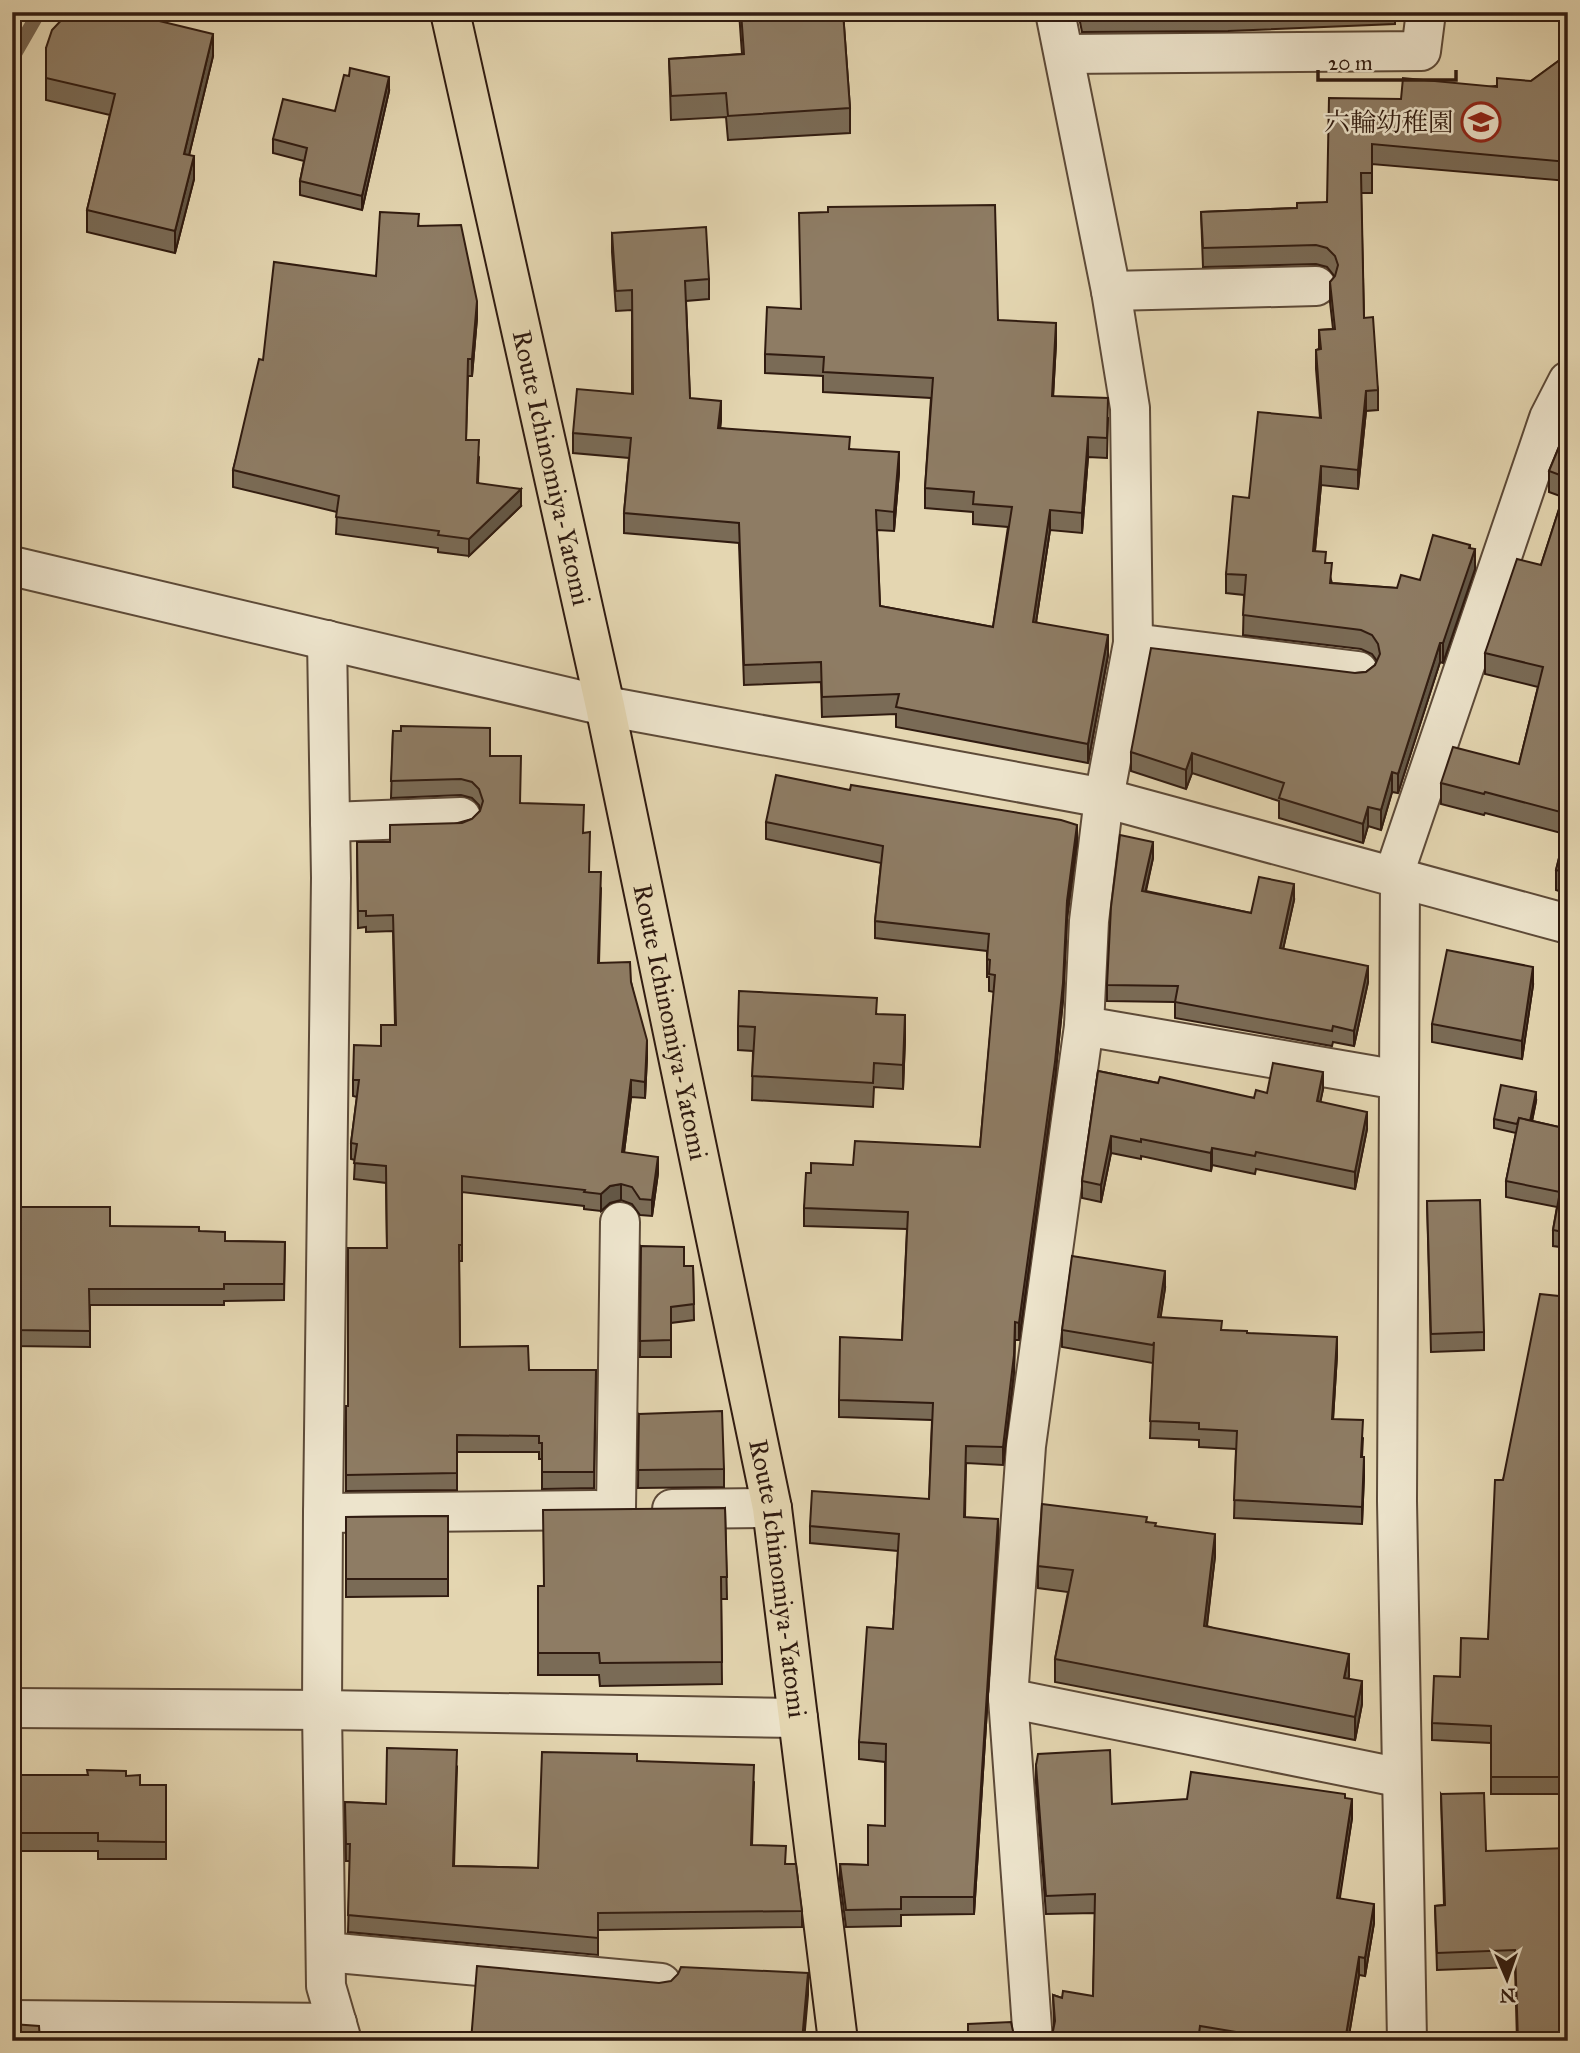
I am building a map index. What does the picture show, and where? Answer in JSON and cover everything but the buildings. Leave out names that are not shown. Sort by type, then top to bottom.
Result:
[{"type":"main road","name":"Route Ichinomiya-Yatomi","points":[[450,12],[605,706],[772,1508],[838,2041]]},
{"type":"street","points":[[1033,2041],[1008,1698],[1026,1446],[1084,1026],[1089,921],[1104,798],[1133,643],[1130,408],[1111,290],[1055,12]]},
{"type":"street","points":[[1064,54],[1421,51],[1426,12]]},
{"type":"street","points":[[1111,290],[1317,286]]},
{"type":"street","points":[[1407,2041],[1397,1501],[1397,878],[1549,418],[1568,382]]},
{"type":"street","points":[[12,566],[605,706],[1104,798],[1568,924]]},
{"type":"street","points":[[12,2020],[340,2032],[326,1986],[323,1710],[331,878],[327,640]]},
{"type":"street","points":[[1133,643],[1358,671]]},
{"type":"street","points":[[330,822],[461,817]]},
{"type":"street","points":[[1084,1026],[1399,1080]]},
{"type":"street","points":[[616,1509],[620,1222]]},
{"type":"street","points":[[323,1513],[772,1508]]},
{"type":"street","points":[[1008,1698],[1402,1778]]},
{"type":"street","points":[[12,1708],[798,1718]]},
{"type":"street","points":[[326,1952],[661,1983]]},
{"type":"waterway","points":[[12,59],[39,12]]},
{"type":"place","name":"六輪幼稚園","points":[[1481,122]]}]
